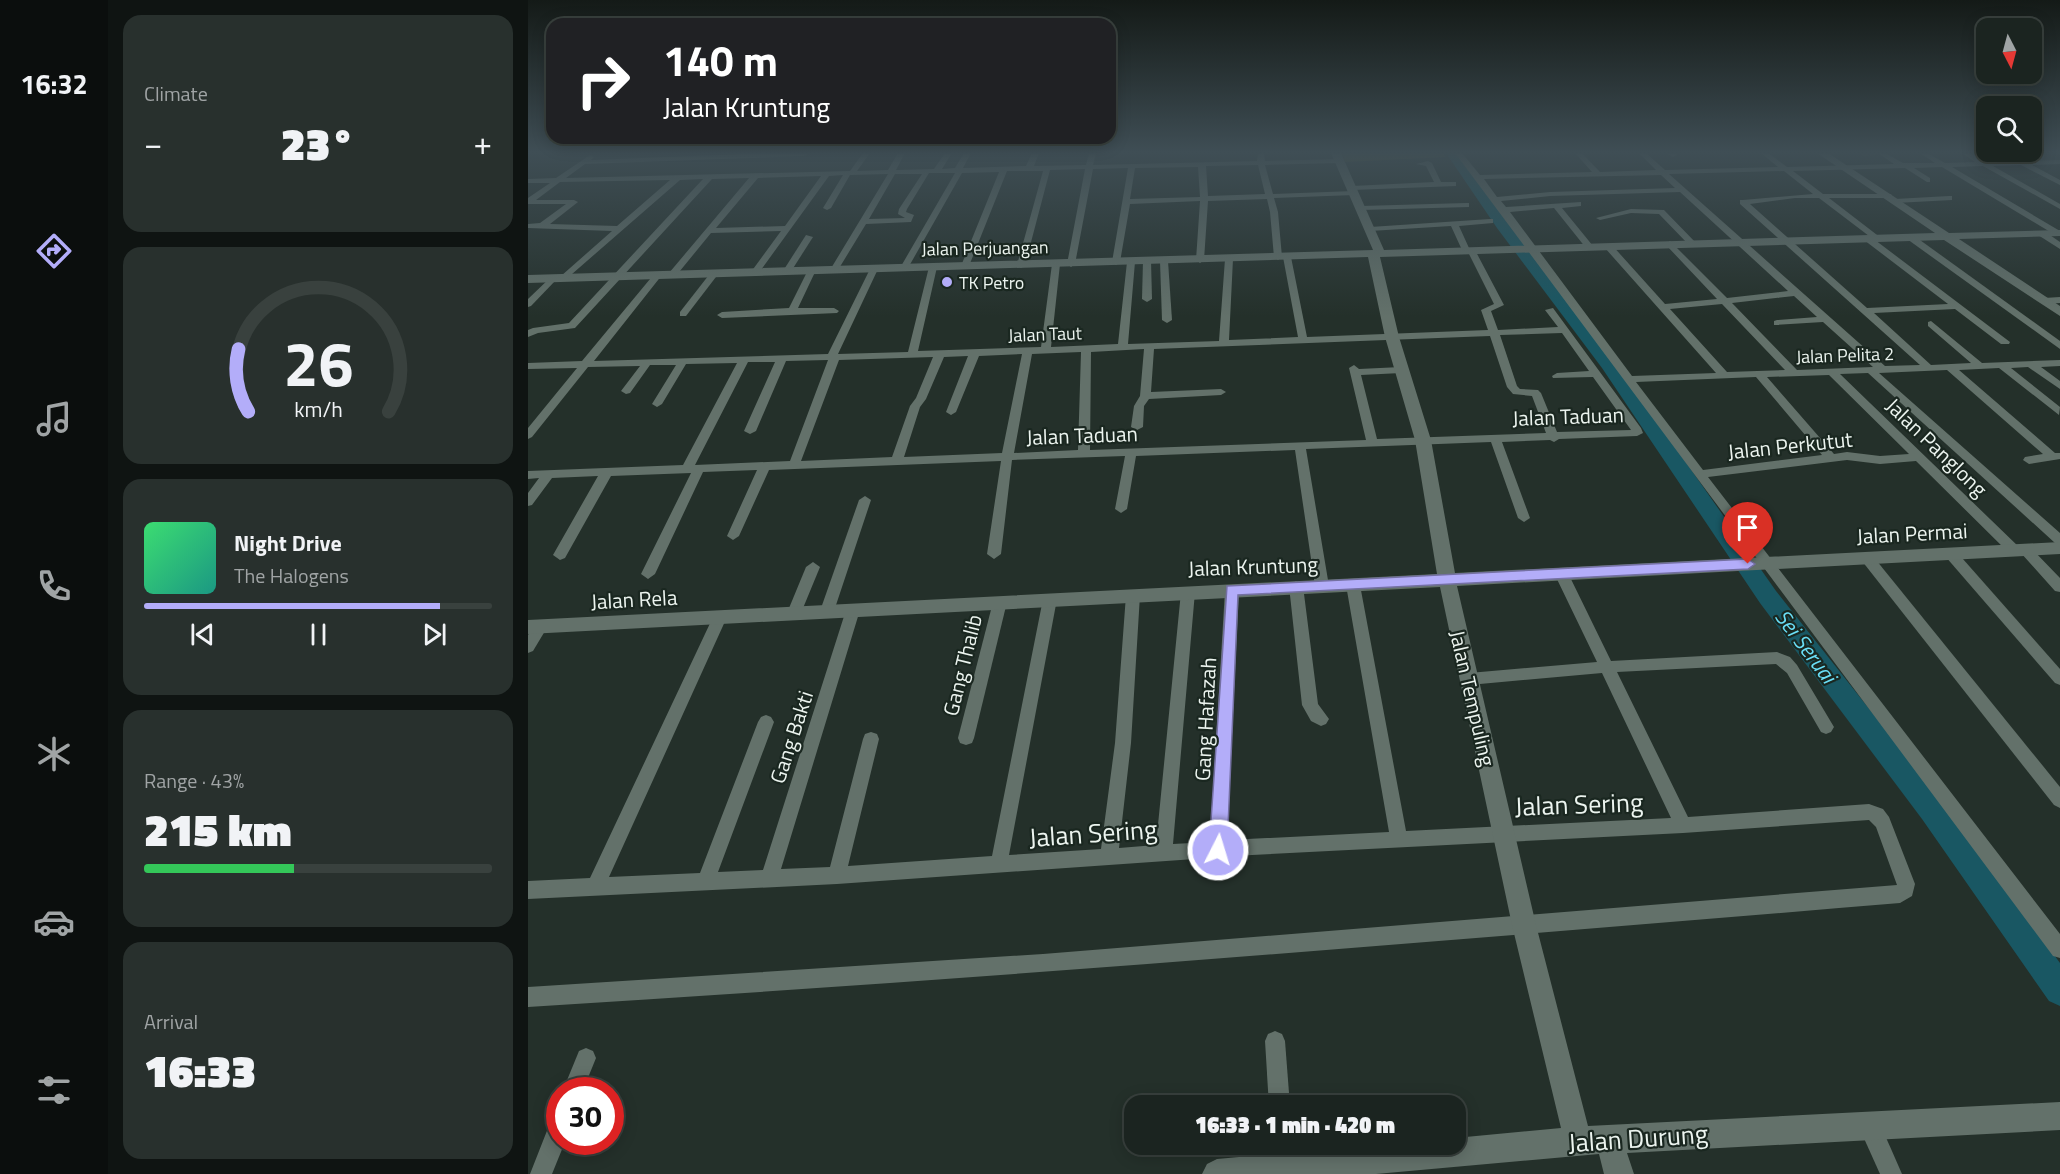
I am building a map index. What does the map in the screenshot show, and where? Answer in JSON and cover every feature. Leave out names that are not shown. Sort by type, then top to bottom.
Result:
[{"type":"street","points":[[542,226],[566,208]]},
{"type":"street","points":[[528,304],[643,208]]},
{"type":"street","points":[[528,334],[536,330],[572,326],[681,208]]},
{"type":"street","points":[[672,275],[729,208]]},
{"type":"street","points":[[755,272],[802,208]]},
{"type":"street","points":[[834,270],[871,208]]},
{"type":"street","points":[[863,222],[908,220],[910,215],[902,214],[904,208]]},
{"type":"street","points":[[904,268],[938,208]]},
{"type":"street","points":[[965,266],[988,208]]},
{"type":"street","points":[[1021,265],[1036,208]]},
{"type":"street","points":[[1071,264],[1081,208]]},
{"type":"street","points":[[1116,262],[1124,208]]},
{"type":"street","points":[[1200,260],[1203,208]]},
{"type":"street","points":[[1273,208],[1282,257],[1304,340]]},
{"type":"street","points":[[1361,208],[1369,208]]},
{"type":"street","name":"Jalan Tempuling","points":[[1361,208],[1370,229],[1376,253],[1392,337],[1423,440],[1447,579],[1469,679],[1524,925],[1578,1142]]},
{"type":"street","points":[[1527,208],[1504,210],[1702,474],[1765,563],[2060,949]]},
{"type":"street","points":[[1558,208],[1588,246]]},
{"type":"street","points":[[1700,208],[1883,370]]},
{"type":"street","points":[[1749,208],[1929,368]]},
{"type":"street","points":[[1836,208],[1955,306],[2004,342]]},
{"type":"street","points":[[1906,208],[2060,312]]},
{"type":"street","points":[[2016,208],[2058,233]]},
{"type":"street","points":[[1600,218],[1626,212],[1661,212],[1693,244]]},
{"type":"street","points":[[1370,229],[1490,221]]},
{"type":"street","points":[[1454,224],[1499,305],[1486,309],[1513,390],[1537,394],[1554,438]]},
{"type":"street","points":[[528,226],[563,225],[580,229],[619,229]]},
{"type":"street","points":[[710,231],[787,228]]},
{"type":"street","points":[[2040,233],[2060,246]]},
{"type":"street","name":"Jalan Perjuangan","points":[[528,279],[2058,233]]},
{"type":"street","points":[[787,271],[809,237]]},
{"type":"street","points":[[1910,237],[2060,346]]},
{"type":"street","points":[[1670,244],[1794,373]]},
{"type":"street","points":[[1608,246],[1725,376]]},
{"type":"street","points":[[1224,343],[1229,259]]},
{"type":"street","points":[[1147,261],[1147,299]]},
{"type":"street","points":[[1164,261],[1167,320]]},
{"type":"street","points":[[1123,347],[1131,262]]},
{"type":"street","points":[[1046,350],[1056,264]]},
{"type":"street","points":[[912,354],[933,267]]},
{"type":"street","points":[[794,465],[833,356],[874,268]]},
{"type":"street","points":[[792,311],[812,270]]},
{"type":"street","points":[[683,314],[715,273]]},
{"type":"street","points":[[528,435],[583,364],[658,275]]},
{"type":"street","points":[[1663,307],[1798,293]]},
{"type":"street","points":[[2044,301],[2060,300]]},
{"type":"street","points":[[1866,311],[1955,306]]},
{"type":"street","points":[[1550,309],[1595,374]]},
{"type":"street","points":[[722,315],[834,311]]},
{"type":"street","points":[[1777,323],[1826,319]]},
{"type":"street","points":[[1931,324],[1980,366]]},
{"type":"street","name":"Jalan Taut","points":[[528,366],[1086,349],[1563,330]]},
{"type":"street","points":[[1137,427],[1139,406],[1145,396],[1149,346]]},
{"type":"street","points":[[1084,455],[1086,349]]},
{"type":"street","points":[[994,554],[1007,457],[1028,351]]},
{"type":"street","points":[[951,412],[975,352]]},
{"type":"street","points":[[897,461],[915,406],[921,399],[940,353]]},
{"type":"street","points":[[750,431],[782,358]]},
{"type":"street","points":[[648,574],[693,469],[744,360]]},
{"type":"street","points":[[657,404],[683,362]]},
{"type":"street","points":[[626,392],[647,363]]},
{"type":"street","name":"Jalan Pelita 2","points":[[1630,379],[2060,363]]},
{"type":"street","points":[[2032,364],[2060,386]]},
{"type":"street","points":[[2002,366],[2060,412]]},
{"type":"street","points":[[1951,368],[2057,456]]},
{"type":"street","points":[[1372,443],[1357,370],[1401,370]]},
{"type":"street","points":[[1870,370],[2060,540]]},
{"type":"street","name":"Jalan Panglong","points":[[1832,372],[1917,457],[2060,586]]},
{"type":"street","points":[[1557,376],[1595,374]]},
{"type":"street","name":"Jalan Taduan","points":[[528,475],[1423,440],[1554,438],[1630,435],[1638,432],[1595,374]]},
{"type":"street","points":[[1760,375],[1831,458]]},
{"type":"street","points":[[1145,396],[1221,392]]},
{"type":"street","points":[[1495,438],[1524,518]]},
{"type":"street","points":[[1299,446],[1322,586]]},
{"type":"street","points":[[1121,509],[1131,453]]},
{"type":"street","name":"Jalan Perkutut","points":[[1702,474],[1831,458],[1857,456],[1880,460],[1917,457]]},
{"type":"street","points":[[2030,460],[2057,456]]},
{"type":"street","points":[[733,536],[765,466]]},
{"type":"street","points":[[560,555],[587,504],[608,472]]},
{"type":"street","points":[[528,502],[548,475]]},
{"type":"street","points":[[826,611],[865,500]]},
{"type":"street","name":"Jalan Permai","points":[[1765,563],[2060,548]]},
{"type":"street","points":[[1950,553],[2060,679]]},
{"type":"street","points":[[1867,558],[2060,800]]},
{"type":"street","name":"Jalan Kruntung","points":[[742,616],[1765,563]]},
{"type":"street","points":[[794,613],[813,567]]},
{"type":"street","points":[[1562,573],[1683,825]]},
{"type":"street","points":[[1353,585],[1399,840]]},
{"type":"street","points":[[1296,586],[1310,705],[1316,716],[1321,719]]},
{"type":"street","name":"Gang Hafazah","points":[[1218,850],[1232,590]]},
{"type":"street","points":[[1164,854],[1188,592]]},
{"type":"street","points":[[1109,857],[1123,743],[1133,595]]},
{"type":"street","points":[[999,864],[1050,599]]},
{"type":"street","name":"Gang Thalib","points":[[966,738],[1000,602]]},
{"type":"street","name":"Gang Bakti","points":[[769,878],[854,610]]},
{"type":"street","name":"Jalan Rela","points":[[534,627],[742,616]]},
{"type":"street","points":[[596,886],[720,617]]},
{"type":"street","points":[[528,647],[534,627]]},
{"type":"street","points":[[1469,679],[1606,667],[1780,658],[1791,669],[1826,727]]},
{"type":"street","points":[[706,880],[766,722]]},
{"type":"street","points":[[837,875],[871,739]]},
{"type":"street","name":"Jalan Sering","points":[[528,890],[837,875],[1504,832],[1683,825],[1869,812],[1877,814],[1882,823],[1906,884],[1906,890],[1900,894],[1524,925]]},
{"type":"street","points":[[528,997],[1111,959],[1524,925]]},
{"type":"street","points":[[1275,1041],[1279,1095]]},
{"type":"street","points":[[578,1077],[586,1058]]},
{"type":"street","name":"Jalan Durung","points":[[1217,1174],[1291,1164],[1578,1142],[2060,1116]]},
{"type":"street","points":[[1869,1125],[1891,1174]]},
{"type":"street","points":[[1609,1141],[1619,1174]]},
{"type":"street","points":[[541,1174],[549,1155]]},
{"type":"waterway","name":"Sei Seruai","points":[[1490,208],[1609,365],[1768,597],[1932,810],[2060,990]]},
{"type":"place","name":"TK Petro","points":[[947,282]]},
{"type":"route","points":[[1218,850],[1222,810],[1232,590],[1748,564]]}]
